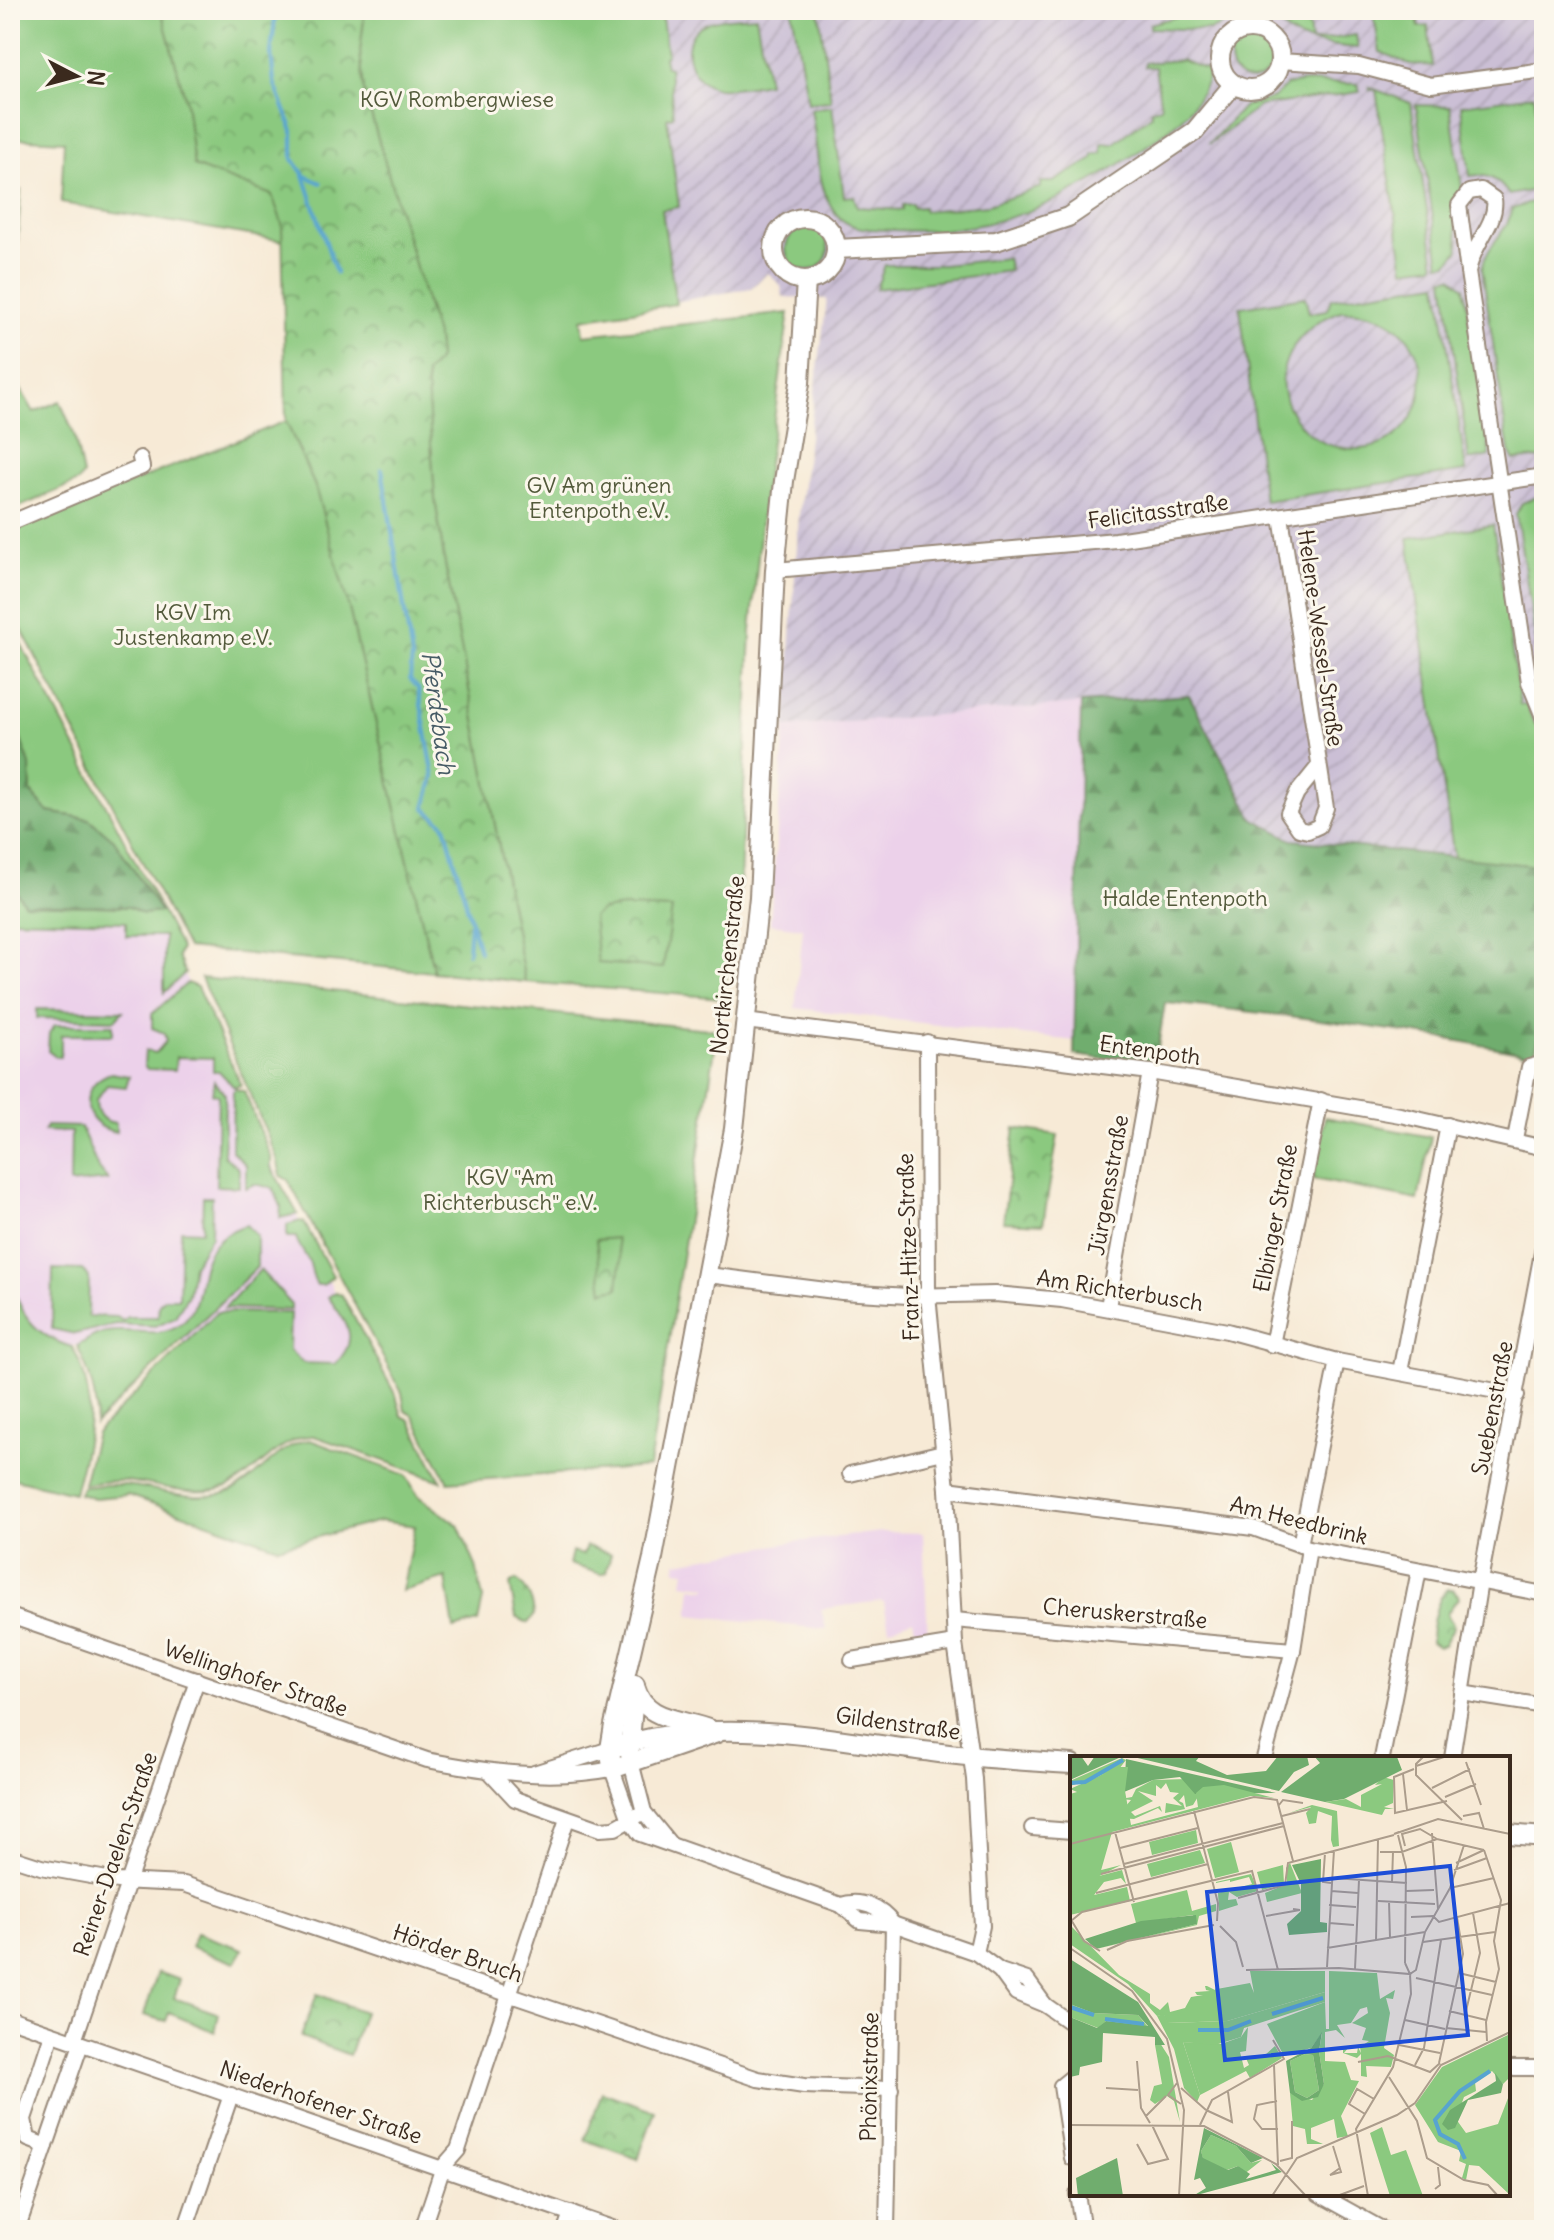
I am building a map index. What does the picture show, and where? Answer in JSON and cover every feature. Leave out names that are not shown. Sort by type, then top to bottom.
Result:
[{"type":"main road","points":[[1246,19],[1271,37],[1280,61],[1268,84],[1251,90],[1233,85],[1221,71],[1220,52],[1229,36],[1246,19]]},
{"type":"main road","points":[[836,249],[996,241],[1068,217],[1189,136],[1233,85]]},
{"type":"main road","points":[[803,218],[819,221],[831,232],[836,249],[826,272],[806,280],[785,272],[776,258],[775,242],[782,228],[803,218]]},
{"type":"main road","name":"Nortkirchenstraße","points":[[631,1762],[619,1746],[734,1129],[760,882],[775,570],[784,481],[800,383],[806,280]]},
{"type":"main road","name":"Nortkirchenstraße","points":[[612,1769],[635,1685],[635,1648]]},
{"type":"main road","name":"Gildenstraße","points":[[635,1685],[638,1698],[649,1711],[717,1733]]},
{"type":"main road","name":"Gildenstraße","points":[[612,1769],[717,1733]]},
{"type":"main road","name":"Gildenstraße","points":[[619,1746],[669,1734],[822,1737],[972,1757],[1070,1764]]},
{"type":"main road","points":[[1510,1834],[1544,1837]]},
{"type":"street","points":[[1280,61],[1359,66],[1431,85],[1544,70]]},
{"type":"street","points":[[1468,272],[1472,251],[1496,212],[1494,199],[1481,190],[1469,192],[1459,205],[1468,272],[1529,682],[1544,719]]},
{"type":"street","points":[[10,523],[142,467],[140,458]]},
{"type":"street","name":"Felicitasstraße","points":[[775,570],[1116,540],[1544,476]]},
{"type":"street","name":"Helene-Wessel-Straße","points":[[1281,516],[1318,767]]},
{"type":"street","name":"Entenpoth","points":[[745,1021],[1150,1072],[1321,1100],[1515,1139],[1544,1148]]},
{"type":"street","name":"Franz-Hitze-Straße","points":[[927,1042],[928,1295],[947,1489],[955,1643],[972,1757],[982,1926],[976,1953]]},
{"type":"street","points":[[1515,1139],[1529,1067],[1544,1063]]},
{"type":"street","name":"Jürgensstraße","points":[[1108,1307],[1150,1072]]},
{"type":"street","name":"Elbinger Straße","points":[[1272,1345],[1321,1100]]},
{"type":"street","points":[[1400,1372],[1448,1125]]},
{"type":"street","name":"Suebenstraße","points":[[1452,1756],[1480,1581],[1544,1242]]},
{"type":"street","name":"Am Richterbusch","points":[[708,1275],[842,1292],[995,1294],[1108,1307],[1227,1331],[1337,1361],[1517,1395]]},
{"type":"street","points":[[1265,1756],[1293,1650],[1304,1546],[1337,1361]]},
{"type":"street","points":[[850,1474],[943,1452]]},
{"type":"street","name":"Am Heedbrink","points":[[947,1489],[1253,1528],[1304,1546],[1544,1594]]},
{"type":"street","points":[[1382,1756],[1419,1570]]},
{"type":"street","name":"Wellinghofer Straße","points":[[10,1616],[427,1760],[490,1772],[562,1776],[612,1769]]},
{"type":"street","name":"Cheruskerstraße","points":[[954,1620],[1293,1650]]},
{"type":"street","points":[[852,1660],[955,1643]]},
{"type":"street","name":"Reiner-Daelen-Straße","points":[[17,2230],[78,2043],[83,2014],[197,1680]]},
{"type":"street","points":[[1462,1693],[1544,1706]]},
{"type":"street","name":"Wellinghofer Straße","points":[[532,1774],[619,1746]]},
{"type":"street","points":[[631,1762],[644,1812],[673,1847]]},
{"type":"street","points":[[612,1769],[630,1820],[640,1834],[841,1905],[862,1903],[877,1909],[893,1924],[976,1953],[1000,1971],[1016,1993],[1045,2005],[1070,2023]]},
{"type":"street","points":[[490,1772],[515,1799],[600,1829],[615,1828],[644,1812]]},
{"type":"street","points":[[422,2230],[443,2167],[458,2150],[567,1819]]},
{"type":"street","points":[[1032,1828],[1070,1831]]},
{"type":"street","name":"Hörder Bruch","points":[[10,1857],[41,1867],[129,1882],[184,1884],[758,2079],[804,2086],[891,2089]]},
{"type":"street","name":"Phönixstraße","points":[[887,2230],[893,1924]]},
{"type":"street","name":"Niederhofener Straße","points":[[10,2019],[618,2230]]},
{"type":"street","points":[[46,2146],[28,2139],[24,2119],[52,2034]]},
{"type":"street","points":[[1510,2068],[1544,2068]]},
{"type":"street","points":[[1070,2079],[1061,2086],[1070,2145]]},
{"type":"street","points":[[185,2230],[231,2095]]},
{"type":"street","points":[[1077,2196],[1083,2230]]},
{"type":"street","points":[[1321,2196],[1353,2223],[1384,2230]]},
{"type":"street","points":[[565,2230],[571,2213]]},
{"type":"shaded area","points":[[533,10],[1544,10],[1544,860],[1539,866],[1345,850],[1292,840],[1253,818],[1188,695],[785,727],[799,515],[827,299],[783,297],[781,286],[768,273],[751,288],[581,319]]},
{"type":"shaded area","points":[[1081,703],[1075,1041],[795,1008],[803,928],[770,924],[785,727]]},
{"type":"shaded area","points":[[154,909],[284,1190],[375,1375],[287,1369],[169,1339],[55,1347],[22,1325],[10,1299],[10,919]]},
{"type":"shaded area","points":[[882,1532],[923,1533],[928,1641],[923,1642],[916,1633],[913,1620],[889,1629],[884,1602],[881,1601],[821,1609],[826,1629],[689,1615],[692,1587],[706,1589],[707,1586],[683,1583],[685,1571],[676,1570],[677,1562],[794,1542]]},
{"type":"green space","points":[[10,10],[161,10],[186,101],[194,166],[273,195],[284,241],[61,203],[64,141],[10,138]]},
{"type":"green space","points":[[161,10],[365,10],[360,51],[364,91],[437,339],[439,359],[426,374],[435,499],[525,982],[434,972],[349,608],[315,486],[286,421],[282,223],[272,195],[194,166],[186,101]]},
{"type":"green space","name":"GV Am grünen Entenpoth e.V.","points":[[365,10],[661,10],[673,116],[667,118],[679,207],[662,210],[676,304],[582,319],[584,335],[789,313],[764,492],[751,631],[740,884],[723,998],[525,982],[435,499],[426,374],[439,359],[437,339],[364,91],[360,51]]},
{"type":"green space","points":[[792,10],[819,10],[831,101],[808,103]]},
{"type":"green space","points":[[1200,10],[1226,10],[1223,25],[1211,30],[1150,28],[1150,24]]},
{"type":"green space","points":[[1269,10],[1284,10],[1287,28],[1309,25],[1311,42],[1285,31]]},
{"type":"green space","points":[[1373,10],[1416,10],[1419,27],[1428,26],[1433,66],[1409,64],[1380,52]]},
{"type":"green space","points":[[756,16],[768,83],[718,88],[700,79],[688,52],[693,33],[714,21]]},
{"type":"green space","points":[[1356,35],[1358,48],[1331,45],[1311,42]]},
{"type":"green space","points":[[1251,38],[1266,44],[1272,59],[1266,74],[1251,80],[1236,74],[1230,59],[1236,44]]},
{"type":"green space","points":[[1181,60],[1207,70],[1208,78],[1203,90],[1188,111],[1170,129],[1109,171],[1052,202],[993,222],[929,231],[859,227],[841,219],[826,197],[811,109],[832,106],[844,197],[854,196],[857,207],[902,210],[902,205],[912,204],[913,208],[923,207],[924,211],[988,205],[1041,187],[1041,182],[1053,182],[1093,159],[1093,155],[1102,153],[1102,143],[1113,144],[1151,115],[1151,109],[1161,107],[1155,67],[1145,67],[1145,63]]},
{"type":"green space","points":[[1305,82],[1358,84],[1360,92],[1260,106],[1209,144],[1244,106],[1273,98],[1287,85]]},
{"type":"green space","points":[[1369,87],[1411,103],[1435,265],[1404,269],[1376,90]]},
{"type":"green space","points":[[1534,95],[1544,158],[1544,188],[1509,195],[1492,179],[1470,176],[1461,105]]},
{"type":"green space","points":[[1416,105],[1450,106],[1462,188],[1453,207],[1459,250],[1448,263],[1440,264]]},
{"type":"green space","points":[[10,190],[21,190],[10,352]]},
{"type":"green space","points":[[1544,198],[1544,458],[1514,460],[1509,452],[1482,268],[1512,209]]},
{"type":"green space","points":[[807,228],[822,234],[828,249],[822,264],[807,270],[792,264],[786,249],[792,234]]},
{"type":"green space","points":[[1007,258],[1010,271],[876,289],[885,265],[943,265]]},
{"type":"green space","points":[[1452,277],[1464,287],[1490,456],[1469,460],[1444,278]]},
{"type":"green space","points":[[1438,283],[1466,471],[1264,501],[1240,307],[1305,297],[1309,313],[1327,310],[1331,299]],"holes":[[[1341,311],[1379,317],[1404,334],[1418,359],[1421,386],[1414,413],[1397,434],[1372,447],[1338,447],[1325,443],[1294,417],[1282,383],[1284,367],[1299,339],[1325,318]]]},
{"type":"green space","points":[[10,371],[34,412],[60,401],[74,434],[83,475],[78,482],[10,511]]},
{"type":"green space","name":"KGV Im Justenkamp e.V.","points":[[286,421],[315,486],[349,608],[434,972],[187,948],[10,607],[10,531]]},
{"type":"green space","points":[[1544,494],[1544,691],[1516,514],[1522,503]]},
{"type":"green space","points":[[1493,525],[1520,705],[1526,705],[1544,735],[1544,860],[1539,866],[1454,858],[1408,538]]},
{"type":"green space","points":[[10,623],[181,948],[178,957],[185,973],[164,993],[164,936],[126,936],[126,922],[10,919],[10,883],[25,904],[129,907],[143,914],[161,912],[89,819],[48,812],[31,792],[29,765],[19,735],[10,725],[10,674],[17,667],[10,653]]},
{"type":"green space","name":"Halde Entenpoth","points":[[1189,695],[1253,818],[1292,840],[1539,866],[1544,860],[1544,1035],[1540,1035],[1534,1055],[1351,1024],[1165,1003],[1155,1066],[1074,1055],[1081,703]]},
{"type":"green space","points":[[10,725],[19,735],[30,765],[31,793],[48,812],[89,819],[114,840],[161,912],[143,914],[129,907],[25,904],[10,883]]},
{"type":"green space","points":[[624,907],[672,909],[663,968],[598,963],[593,917],[602,910]]},
{"type":"green space","name":"KGV \"Am Richterbusch\" e.V.","points":[[201,978],[718,1030],[649,1467],[448,1482],[413,1415],[405,1411],[402,1393],[288,1180],[281,1176],[277,1158]]},
{"type":"green space","points":[[187,983],[197,987],[241,1085],[234,1087],[219,1071],[213,1071],[213,1058],[176,1057],[175,1070],[147,1069],[144,1065],[145,1051],[156,1053],[166,1041],[164,1033],[152,1028],[152,1014]]},
{"type":"green space","points":[[37,1009],[123,1011],[115,1020],[37,1018]]},
{"type":"green space","points":[[55,1025],[113,1025],[113,1035],[61,1035],[61,1057],[56,1057],[48,1051],[49,1033]]},
{"type":"green space","points":[[111,1073],[129,1076],[126,1087],[107,1085],[96,1100],[101,1116],[116,1123],[116,1132],[95,1122],[87,1104],[92,1086]]},
{"type":"green space","points":[[214,1081],[225,1094],[224,1155],[239,1169],[239,1187],[216,1186],[218,1095],[212,1094]]},
{"type":"green space","points":[[233,1091],[244,1091],[271,1157],[271,1167],[298,1214],[280,1218],[281,1206],[273,1188],[254,1184],[246,1188],[246,1165],[232,1151]]},
{"type":"green space","points":[[1325,1117],[1431,1137],[1418,1200],[1313,1179]]},
{"type":"green space","points":[[46,1126],[81,1127],[97,1166],[108,1180],[70,1184],[71,1132],[44,1131]]},
{"type":"green space","points":[[1015,1128],[1058,1135],[1043,1224],[1003,1222]]},
{"type":"green space","points":[[203,1197],[212,1197],[211,1236],[193,1266],[188,1295],[175,1317],[155,1326],[116,1324],[75,1334],[52,1329],[53,1269],[82,1270],[89,1277],[88,1316],[117,1317],[123,1321],[127,1317],[158,1317],[159,1304],[165,1298],[179,1298],[181,1230],[202,1231]]},
{"type":"green space","points":[[304,1222],[333,1276],[323,1285],[315,1282],[296,1237],[287,1237],[287,1225]]},
{"type":"green space","points":[[246,1225],[257,1236],[257,1267],[95,1424],[92,1384],[77,1346],[102,1333],[162,1331],[180,1324],[196,1301],[206,1259],[213,1246],[226,1234]]},
{"type":"green space","points":[[616,1238],[621,1260],[618,1288],[603,1291],[596,1240]]},
{"type":"green space","points":[[260,1270],[291,1304],[291,1310],[224,1308]]},
{"type":"green space","points":[[10,1276],[18,1301],[30,1321],[48,1336],[72,1347],[81,1365],[89,1401],[89,1419],[84,1456],[74,1493],[10,1478]]},
{"type":"green space","points":[[336,1292],[342,1295],[396,1396],[402,1416],[410,1420],[441,1481],[314,1436],[290,1442],[237,1483],[213,1491],[188,1491],[126,1481],[83,1484],[96,1433],[217,1312],[290,1313],[289,1350],[303,1363],[335,1364],[348,1347],[349,1339],[341,1315],[328,1297]]},
{"type":"green space","points":[[310,1440],[406,1475],[418,1496],[458,1525],[476,1566],[483,1599],[478,1622],[454,1629],[446,1578],[402,1591],[415,1526],[380,1521],[278,1547],[128,1495],[95,1498],[79,1494],[82,1487],[125,1485],[185,1495],[222,1494],[245,1483],[287,1449]]},
{"type":"green space","points":[[586,1546],[611,1554],[606,1572],[601,1574],[569,1564],[572,1552],[583,1555]]},
{"type":"green space","points":[[517,1580],[527,1591],[533,1606],[534,1616],[528,1623],[516,1617],[510,1584]]},
{"type":"green space","points":[[1447,1589],[1453,1589],[1459,1596],[1447,1614],[1454,1626],[1444,1645],[1438,1647],[1431,1642],[1432,1629],[1437,1606]]},
{"type":"green space","points":[[196,1933],[243,1949],[235,1963],[191,1947]]},
{"type":"green space","points":[[158,1972],[180,1980],[174,1998],[219,2014],[215,2032],[169,2013],[166,2021],[144,2015]]},
{"type":"green space","points":[[317,1994],[364,2012],[349,2055],[301,2037]]},
{"type":"green space","points":[[602,2092],[655,2111],[638,2159],[585,2140]]},
{"type":"waterway","name":"Pferdebach","points":[[276,10],[271,53],[274,82],[293,131],[293,159],[304,175],[336,273]]},
{"type":"waterway","points":[[305,176],[321,183]]},
{"type":"waterway","name":"Pferdebach","points":[[382,469],[412,657],[410,679],[418,688],[434,777],[425,808],[445,825],[479,951]]},
{"type":"waterway","points":[[468,953],[470,924]]},
{"type":"park label","name":"KGV Rombergwiese","points":[[457,99]]}]
